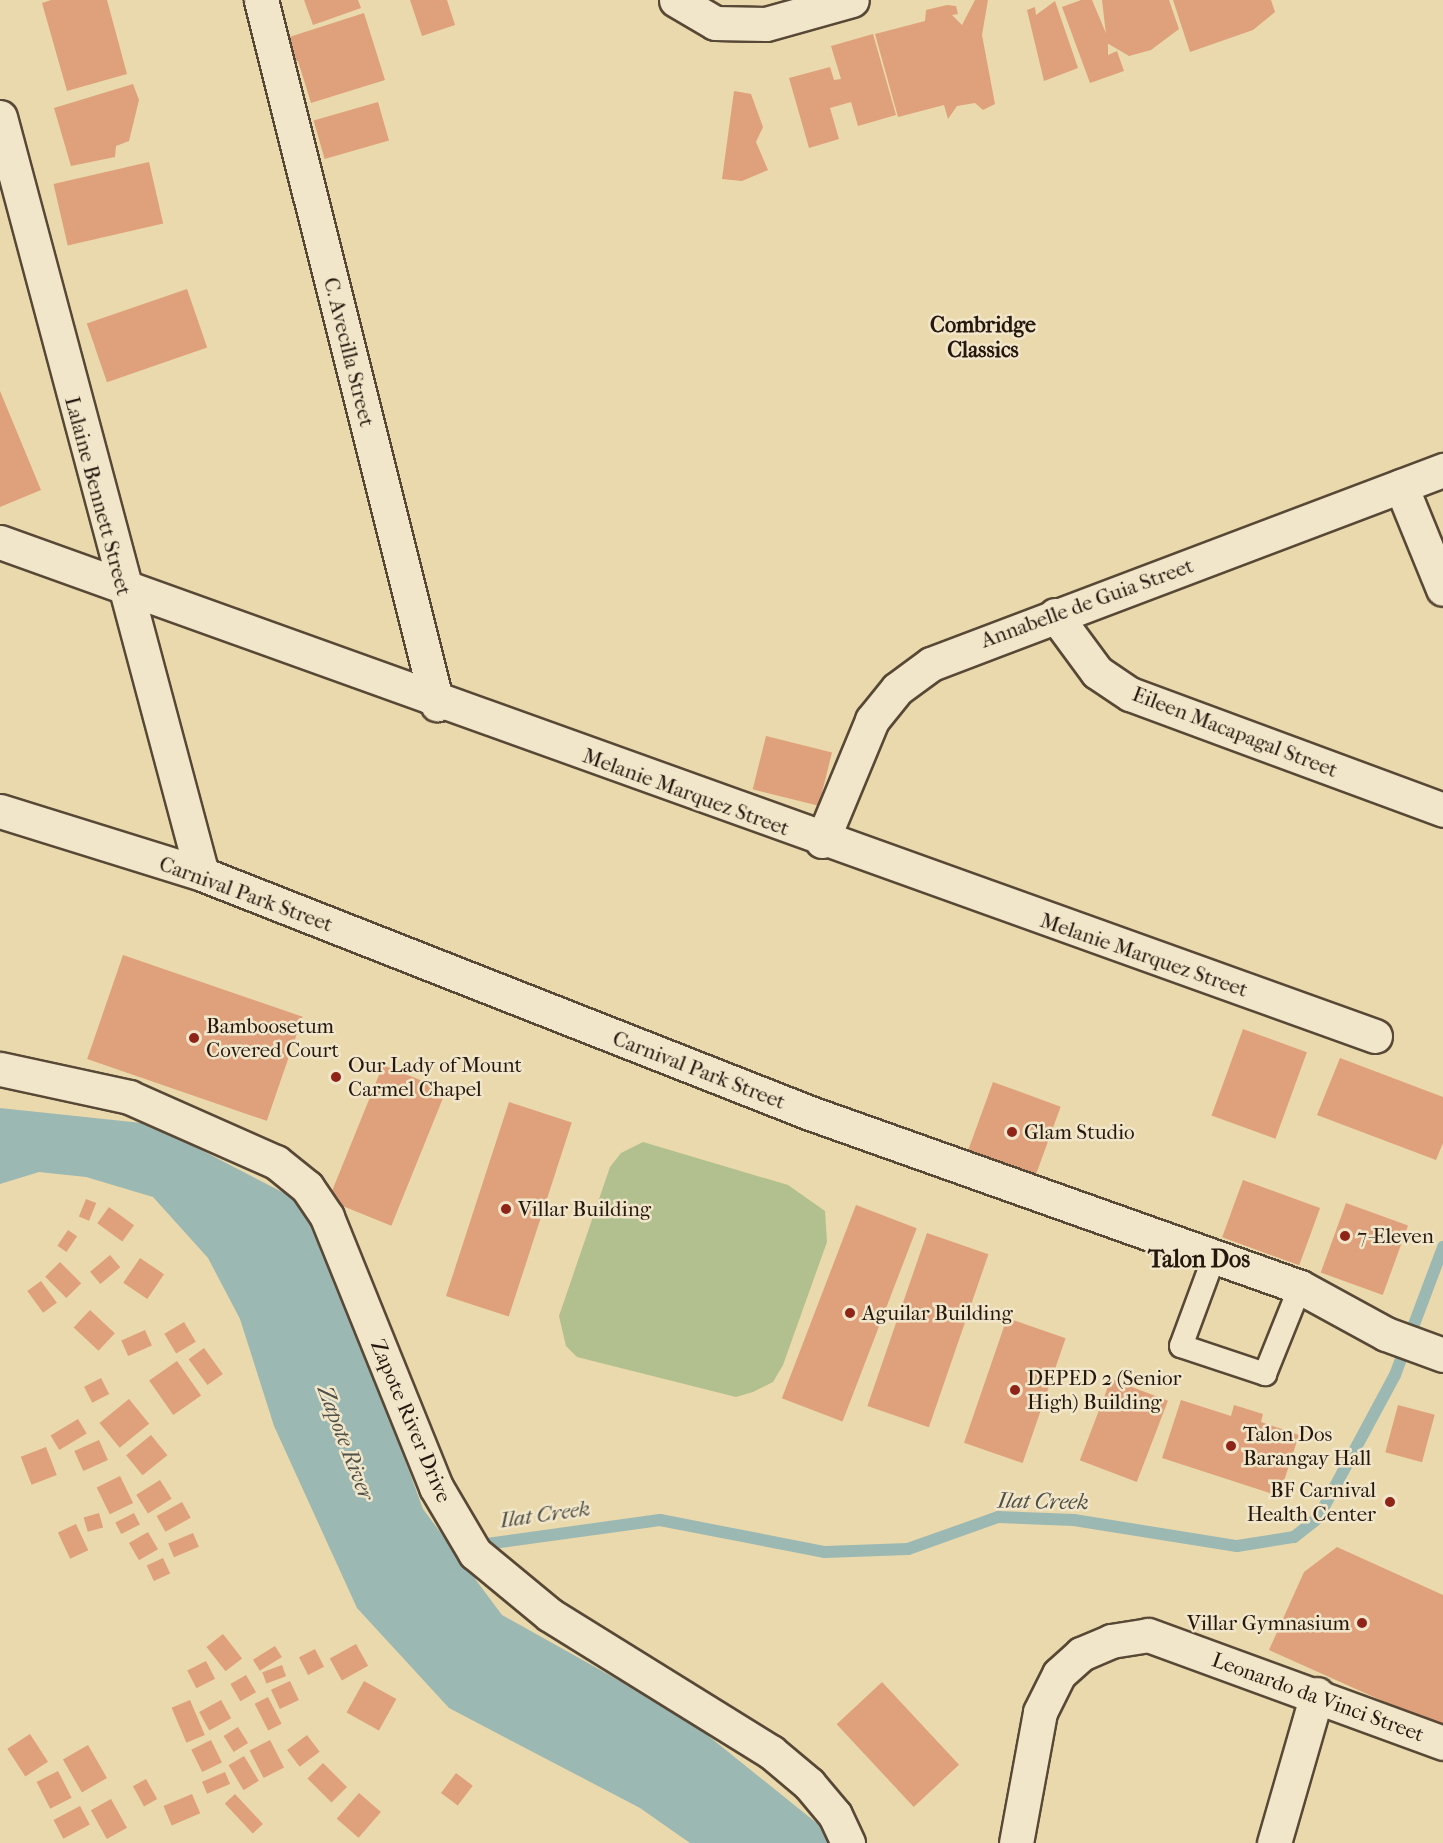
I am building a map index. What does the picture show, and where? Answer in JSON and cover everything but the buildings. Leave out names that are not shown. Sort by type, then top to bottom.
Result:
[{"type":"street","name":"C. Avecilla Street","points":[[261,0],[437,704]]},
{"type":"street","points":[[676,0],[715,23],[766,24],[852,0]]},
{"type":"street","name":"Lalaine Bennett Street","points":[[0,117],[121,586],[202,874]]},
{"type":"street","name":"Annabelle de Guia Street","points":[[822,841],[854,754],[897,689],[931,664],[1055,615],[1443,470]]},
{"type":"street","points":[[1401,486],[1443,590]]},
{"type":"street","name":"Melanie Marquez Street","points":[[0,542],[437,704],[1375,1036]]},
{"type":"street","name":"Eileen Macapagal Street","points":[[1055,615],[1097,672],[1130,694],[1443,809]]},
{"type":"street","name":"Carnival Park Street","points":[[0,811],[202,874],[810,1113],[1299,1287],[1394,1336],[1434,1352]]},
{"type":"street","name":"Zapote River Drive","points":[[0,1069],[129,1098],[276,1162],[307,1187],[327,1217],[422,1453],[475,1553],[550,1615],[635,1664],[786,1765],[836,1815],[848,1843]]},
{"type":"street","name":"Leonardo da Vinci Street","points":[[1016,1843],[1040,1712],[1059,1674],[1081,1654],[1148,1635],[1317,1694],[1443,1743]]},
{"type":"street","points":[[1274,1843],[1317,1694]]},
{"type":"lane","points":[[1214,1257],[1181,1346],[1265,1374],[1299,1287]]},
{"type":"green space","points":[[643,1142],[788,1185],[825,1211],[827,1242],[783,1365],[773,1382],[753,1392],[736,1397],[577,1357],[566,1346],[559,1316],[610,1167],[621,1153]]},
{"type":"water","name":"Zapote River","points":[[0,1108],[151,1124],[313,1208],[423,1509],[502,1615],[686,1718],[829,1833],[830,1843],[690,1843],[640,1808],[449,1708],[357,1608],[274,1426],[240,1319],[208,1258],[153,1197],[86,1177],[39,1172],[0,1184]]},
{"type":"waterway","name":"Ilat Creek","points":[[436,1551],[660,1520],[825,1552],[908,1549],[998,1517],[1074,1520],[1237,1546],[1294,1537],[1318,1518],[1395,1375],[1443,1247]]},
{"type":"place","name":"Bamboosetum Covered Court","points":[[194,1038]]},
{"type":"place","name":"Our Lady of Mount Carmel Chapel","points":[[336,1077]]},
{"type":"place","name":"Glam Studio","points":[[1012,1132]]},
{"type":"place","name":"Villar Building","points":[[506,1209]]},
{"type":"place","name":"7-Eleven","points":[[1345,1236]]},
{"type":"place","name":"Aguilar Building","points":[[850,1313]]},
{"type":"place","name":"DEPED 2 (Senior High) Building","points":[[1015,1390]]},
{"type":"place","name":"Talon Dos Barangay Hall","points":[[1231,1446]]},
{"type":"place","name":"BF Carnival Health Center","points":[[1390,1502]]},
{"type":"place","name":"Villar Gymnasium","points":[[1362,1623]]},
{"type":"district","name":"Combridge Classics","points":[[983,338]]},
{"type":"district","name":"Talon Dos","points":[[1199,1260]]}]
